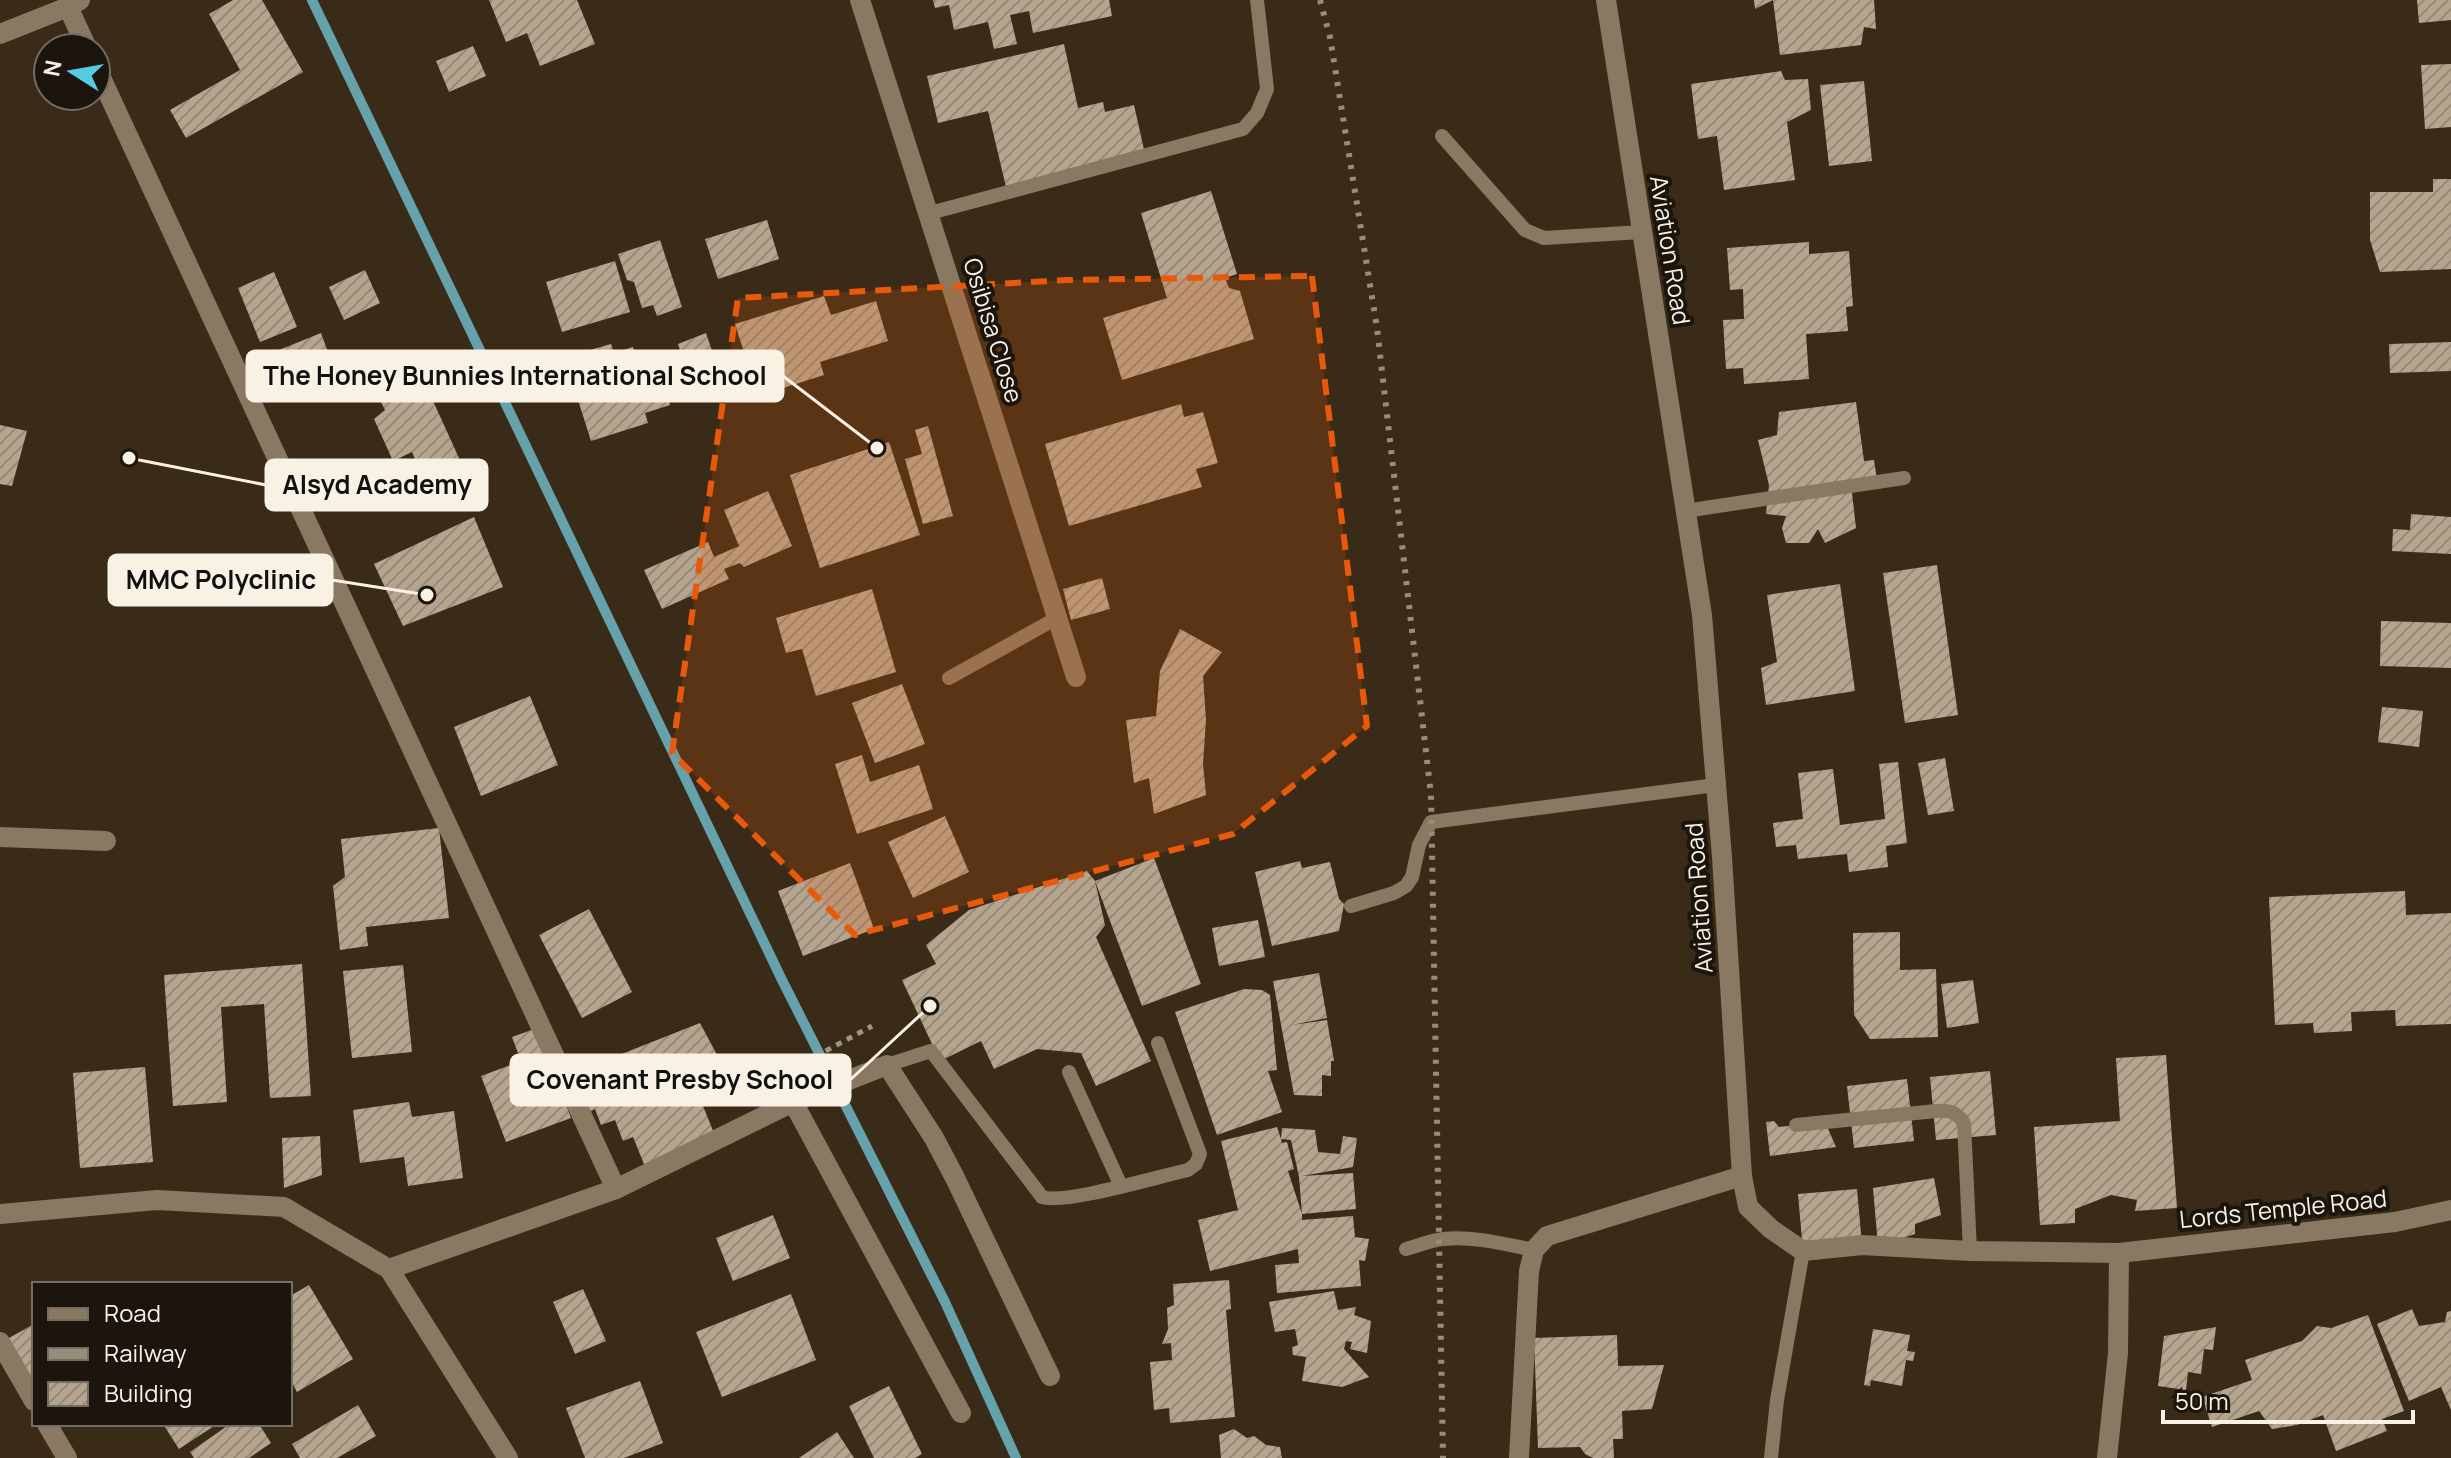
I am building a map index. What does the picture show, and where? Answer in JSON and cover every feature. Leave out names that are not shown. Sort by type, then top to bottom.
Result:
[{"type":"street","name":"Osibisa Close","points":[[860,0],[1076,677]]},
{"type":"street","name":"Aviation Road","points":[[1606,0],[1702,615],[1742,1176],[1748,1207],[1771,1229],[1803,1251]]},
{"type":"street","points":[[0,34],[74,4],[82,32]]},
{"type":"street","points":[[112,102],[616,1189]]},
{"type":"street","points":[[0,837],[106,841]]},
{"type":"street","points":[[389,1269],[616,1189],[793,1102],[887,1065],[934,1138],[955,1178],[1050,1376]]},
{"type":"street","points":[[793,1102],[961,1413]]},
{"type":"street","points":[[1519,1458],[1529,1271],[1534,1250],[1547,1236],[1742,1176]]},
{"type":"street","points":[[0,1214],[157,1200],[284,1207],[389,1269],[508,1458]]},
{"type":"street","name":"Lords Temple Road","points":[[2119,1253],[2395,1222],[2451,1210]]},
{"type":"street","points":[[1803,1251],[1862,1245],[1970,1251],[2119,1253],[2118,1353],[2107,1458]]},
{"type":"street","points":[[0,1342],[32,1398]]},
{"type":"street","points":[[48,1426],[67,1458]]},
{"type":"lane","points":[[930,213],[1243,129],[1257,113],[1267,89],[1257,0]]},
{"type":"lane","points":[[1442,136],[1525,230],[1544,238],[1642,232]]},
{"type":"lane","points":[[1685,511],[1904,478]]},
{"type":"lane","points":[[949,678],[1057,618]]},
{"type":"lane","points":[[1351,906],[1394,893],[1406,886],[1412,877],[1419,845],[1431,822],[1716,785]]},
{"type":"lane","points":[[887,1065],[931,1051],[1042,1197],[1055,1199],[1188,1170],[1196,1164],[1200,1154],[1158,1043]]},
{"type":"lane","points":[[1069,1072],[1121,1186]]},
{"type":"lane","points":[[1796,1125],[1936,1111],[1953,1112],[1960,1116],[1964,1123],[1970,1251]]},
{"type":"lane","points":[[1406,1249],[1441,1239],[1486,1239],[1534,1250]]},
{"type":"lane","points":[[1771,1458],[1777,1400],[1803,1251]]},
{"type":"path","points":[[794,1068],[872,1026]]},
{"type":"highlighted area","points":[[1312,276],[1367,726],[1233,834],[855,935],[672,753],[738,298],[1068,280]]},
{"type":"building","points":[[233,0],[262,0],[303,72],[186,138],[170,110],[240,70],[209,14]]},
{"type":"building","points":[[489,0],[577,0],[595,44],[540,66],[527,33],[506,42]]},
{"type":"building","points":[[933,0],[1109,0],[1112,16],[1033,33],[1029,11],[1010,15],[1017,44],[994,49],[988,22],[954,30],[949,5],[935,8]]},
{"type":"building","points":[[1754,0],[1773,0],[1755,9]]},
{"type":"building","points":[[1773,0],[1874,0],[1876,29],[1864,27],[1861,45],[1780,55]]},
{"type":"building","points":[[2417,0],[2451,0],[2451,20],[2419,23]]},
{"type":"building","points":[[1064,44],[1078,108],[1103,102],[1105,112],[1134,105],[1145,154],[1006,187],[988,111],[938,123],[927,76]]},
{"type":"building","points":[[473,46],[486,76],[449,92],[436,61]]},
{"type":"building","points":[[2451,64],[2451,127],[2425,129],[2421,65]]},
{"type":"building","points":[[1781,71],[1785,80],[1808,79],[1811,110],[1787,122],[1795,180],[1724,190],[1717,136],[1698,139],[1691,84]]},
{"type":"building","points":[[1864,81],[1872,161],[1829,166],[1820,85]]},
{"type":"building","points":[[2433,179],[2451,179],[2451,269],[2380,272],[2370,240],[2370,192],[2433,192]]},
{"type":"building","points":[[1211,191],[1237,274],[1225,278],[1229,288],[1240,291],[1254,339],[1122,380],[1103,318],[1167,298],[1141,213]]},
{"type":"building","points":[[767,220],[779,259],[718,279],[705,239]]},
{"type":"building","points":[[660,240],[682,307],[657,316],[653,305],[642,308],[634,282],[627,280],[618,254]]},
{"type":"building","points":[[1809,242],[1809,254],[1849,251],[1853,306],[1846,307],[1848,331],[1806,334],[1809,379],[1744,384],[1743,368],[1726,369],[1723,320],[1744,319],[1743,289],[1730,290],[1727,248]]},
{"type":"building","points":[[615,261],[630,312],[562,332],[546,282]]},
{"type":"building","points":[[365,270],[380,303],[344,320],[329,287]]},
{"type":"building","points":[[274,272],[297,327],[260,342],[238,288]]},
{"type":"building","points":[[824,296],[831,315],[876,301],[888,341],[820,362],[824,375],[758,396],[735,324]]},
{"type":"building","points":[[321,333],[336,374],[295,390],[279,350]]},
{"type":"building","points":[[706,333],[723,384],[694,394],[678,344]]},
{"type":"building","points":[[2451,342],[2451,371],[2390,373],[2389,344]]},
{"type":"building","points":[[611,344],[614,353],[633,347],[637,359],[655,353],[670,405],[645,413],[648,423],[591,441],[571,378],[590,372],[583,352]]},
{"type":"building","points":[[418,368],[459,458],[422,475],[412,452],[393,461],[374,419],[385,410],[374,388]]},
{"type":"building","points":[[1856,402],[1864,461],[1874,460],[1877,480],[1851,484],[1856,528],[1825,543],[1818,529],[1809,543],[1786,543],[1782,528],[1786,516],[1766,514],[1769,485],[1758,440],[1777,435],[1779,412]]},
{"type":"building","points":[[1181,404],[1184,417],[1203,412],[1218,463],[1196,469],[1202,487],[1069,526],[1045,444]]},
{"type":"building","points":[[0,425],[27,431],[12,486],[0,484]]},
{"type":"building","points":[[928,426],[953,516],[923,524],[905,459],[922,454],[915,430]]},
{"type":"building","points":[[889,442],[920,535],[820,568],[790,475]]},
{"type":"building","points":[[768,491],[792,546],[744,567],[740,563],[724,569],[729,579],[662,609],[644,570],[708,542],[714,557],[739,546],[724,510]]},
{"type":"building","points":[[2411,514],[2451,517],[2451,554],[2392,551],[2393,529],[2410,530]]},
{"type":"building","points":[[474,517],[503,587],[403,626],[374,564]]},
{"type":"building","points":[[1937,565],[1958,715],[1905,723],[1883,573]]},
{"type":"building","points":[[1102,578],[1110,609],[1071,620],[1063,589]]},
{"type":"building","points":[[1840,584],[1855,691],[1766,705],[1761,668],[1777,662],[1767,595]]},
{"type":"building","points":[[872,589],[896,672],[816,696],[802,649],[786,653],[776,618]]},
{"type":"building","points":[[2381,621],[2451,623],[2451,668],[2380,666]]},
{"type":"building","points":[[1180,629],[1222,652],[1203,676],[1206,795],[1154,814],[1149,778],[1134,783],[1126,720],[1156,716],[1160,671]]},
{"type":"building","points":[[902,684],[925,744],[875,763],[852,703]]},
{"type":"building","points":[[530,696],[558,765],[481,796],[454,727]]},
{"type":"building","points":[[2382,707],[2423,711],[2419,747],[2378,742]]},
{"type":"building","points":[[862,755],[870,782],[919,765],[933,809],[857,834],[835,764]]},
{"type":"building","points":[[1945,758],[1954,811],[1928,815],[1918,763]]},
{"type":"building","points":[[1898,762],[1907,843],[1886,846],[1888,867],[1849,872],[1847,854],[1798,859],[1796,845],[1776,847],[1773,823],[1803,819],[1798,773],[1833,769],[1840,825],[1885,819],[1879,764]]},
{"type":"building","points":[[945,816],[969,872],[913,898],[888,842]]},
{"type":"building","points":[[439,828],[449,918],[366,927],[368,946],[340,950],[333,886],[345,877],[341,839]]},
{"type":"building","points":[[1154,858],[1201,984],[1142,1006],[1095,881]]},
{"type":"building","points":[[1300,861],[1302,868],[1330,862],[1339,899],[1344,904],[1339,931],[1272,946],[1255,872]]},
{"type":"building","points":[[850,863],[874,929],[803,956],[778,891]]},
{"type":"building","points":[[1087,871],[1095,881],[1105,925],[1096,937],[1151,1061],[1096,1086],[1081,1053],[1037,1049],[994,1069],[981,1041],[940,1061],[902,980],[936,964],[926,945],[969,910]]},
{"type":"building","points":[[2405,891],[2406,915],[2451,913],[2451,1024],[2396,1026],[2395,1010],[2351,1012],[2352,1031],[2314,1033],[2313,1023],[2275,1025],[2269,897]]},
{"type":"building","points":[[589,909],[632,992],[582,1018],[539,935]]},
{"type":"building","points":[[1258,920],[1265,957],[1219,966],[1212,928]]},
{"type":"building","points":[[1900,932],[1900,970],[1936,969],[1938,1037],[1870,1039],[1854,1015],[1853,933]]},
{"type":"building","points":[[302,964],[311,1096],[270,1098],[264,1004],[221,1007],[227,1102],[173,1106],[164,975]]},
{"type":"building","points":[[403,965],[412,1052],[352,1058],[343,971]]},
{"type":"building","points":[[1319,973],[1327,1018],[1292,1025],[1327,1020],[1334,1061],[1331,1061],[1331,1076],[1322,1075],[1322,1096],[1294,1095],[1273,981]]},
{"type":"building","points":[[1973,980],[1979,1023],[1947,1028],[1941,984]]},
{"type":"building","points":[[1244,989],[1262,990],[1270,995],[1277,1070],[1268,1071],[1282,1112],[1217,1135],[1175,1012]]},
{"type":"building","points":[[700,1023],[724,1068],[694,1084],[716,1138],[646,1169],[633,1137],[623,1141],[615,1120],[601,1125],[595,1109],[587,1113],[571,1074]]},
{"type":"building","points":[[537,1028],[571,1118],[506,1142],[481,1076],[521,1061],[512,1037]]},
{"type":"building","points":[[2166,1055],[2177,1208],[2135,1211],[2137,1200],[2111,1195],[2075,1209],[2075,1223],[2040,1225],[2034,1127],[2120,1121],[2116,1058]]},
{"type":"building","points":[[145,1067],[153,1162],[80,1168],[73,1073]]},
{"type":"building","points":[[1990,1071],[1996,1135],[1936,1140],[1930,1077]]},
{"type":"building","points":[[1907,1079],[1914,1141],[1854,1148],[1847,1086]]},
{"type":"building","points":[[409,1102],[412,1117],[454,1111],[463,1178],[408,1186],[404,1157],[360,1163],[353,1110]]},
{"type":"building","points":[[1774,1121],[1779,1127],[1825,1122],[1836,1147],[1770,1156],[1766,1122]]},
{"type":"building","points":[[1277,1127],[1282,1143],[1287,1142],[1294,1169],[1288,1171],[1302,1220],[1353,1216],[1355,1237],[1369,1239],[1365,1261],[1359,1260],[1361,1286],[1277,1293],[1275,1265],[1299,1263],[1298,1249],[1210,1271],[1198,1220],[1238,1210],[1221,1141]]},
{"type":"building","points":[[1282,1128],[1315,1130],[1318,1152],[1340,1154],[1343,1136],[1357,1138],[1353,1167],[1302,1176],[1353,1173],[1356,1209],[1302,1214],[1299,1177],[1291,1140],[1281,1139]]},
{"type":"building","points":[[320,1136],[322,1175],[284,1188],[282,1138]]},
{"type":"building","points":[[1934,1178],[1941,1215],[1915,1224],[1915,1234],[1878,1246],[1873,1188]]},
{"type":"building","points":[[1857,1189],[1862,1245],[1803,1251],[1798,1194]]},
{"type":"building","points":[[773,1215],[790,1258],[733,1281],[716,1238]]},
{"type":"building","points":[[1229,1280],[1231,1309],[1226,1310],[1235,1417],[1170,1423],[1169,1408],[1154,1410],[1150,1362],[1172,1360],[1171,1343],[1162,1344],[1168,1329],[1167,1308],[1174,1305],[1173,1284]]},
{"type":"building","points":[[309,1285],[353,1359],[297,1392],[292,1383],[292,1295]]},
{"type":"building","points":[[583,1289],[606,1341],[575,1354],[553,1302]]},
{"type":"building","points":[[1334,1291],[1338,1310],[1356,1307],[1354,1315],[1371,1321],[1367,1353],[1350,1349],[1352,1342],[1346,1341],[1344,1349],[1369,1377],[1342,1387],[1302,1381],[1306,1357],[1293,1355],[1292,1347],[1298,1345],[1295,1329],[1275,1332],[1269,1302]]},
{"type":"building","points":[[791,1294],[816,1360],[722,1397],[696,1332]]},
{"type":"building","points":[[2412,1309],[2419,1326],[2445,1322],[2447,1312],[2451,1311],[2451,1410],[2441,1387],[2409,1401],[2377,1324]]},
{"type":"building","points":[[2368,1315],[2404,1411],[2382,1419],[2387,1431],[2336,1451],[2323,1415],[2297,1425],[2272,1429],[2259,1411],[2212,1427],[2202,1397],[2252,1380],[2245,1360],[2302,1341],[2317,1326],[2331,1328]]},
{"type":"building","points":[[32,1325],[32,1380],[0,1343]]},
{"type":"building","points":[[2216,1327],[2213,1350],[2204,1349],[2201,1374],[2188,1372],[2186,1390],[2158,1386],[2164,1336]]},
{"type":"building","points":[[1873,1329],[1910,1335],[1907,1351],[1915,1352],[1913,1361],[1906,1360],[1902,1386],[1871,1380],[1870,1386],[1864,1385]]},
{"type":"building","points":[[1617,1335],[1618,1366],[1664,1365],[1652,1409],[1622,1411],[1623,1439],[1613,1439],[1614,1458],[1593,1458],[1580,1447],[1538,1448],[1534,1338]]},
{"type":"building","points":[[640,1381],[663,1443],[624,1458],[585,1458],[566,1408]]},
{"type":"building","points":[[889,1386],[922,1454],[915,1458],[874,1458],[849,1406]]},
{"type":"building","points":[[358,1405],[376,1436],[337,1458],[300,1458],[292,1444]]},
{"type":"building","points":[[164,1426],[214,1426],[179,1449]]},
{"type":"building","points":[[227,1426],[260,1426],[271,1443],[249,1458],[194,1458],[190,1452]]},
{"type":"building","points":[[1234,1429],[1247,1438],[1254,1436],[1266,1445],[1280,1447],[1282,1458],[1221,1458],[1219,1435]]},
{"type":"building","points":[[837,1432],[854,1458],[799,1458]]},
{"type":"waterway","points":[[312,0],[782,980],[945,1302],[1016,1458]]},
{"type":"railway","points":[[1320,0],[1330,37],[1377,328],[1431,795],[1443,1458]]},
{"type":"place","name":"The Honey Bunnies International School","points":[[877,448]]},
{"type":"place","name":"Alsyd Academy","points":[[129,458]]},
{"type":"place","name":"MMC Polyclinic","points":[[427,595]]},
{"type":"place","name":"Covenant Presby School","points":[[930,1006]]}]
